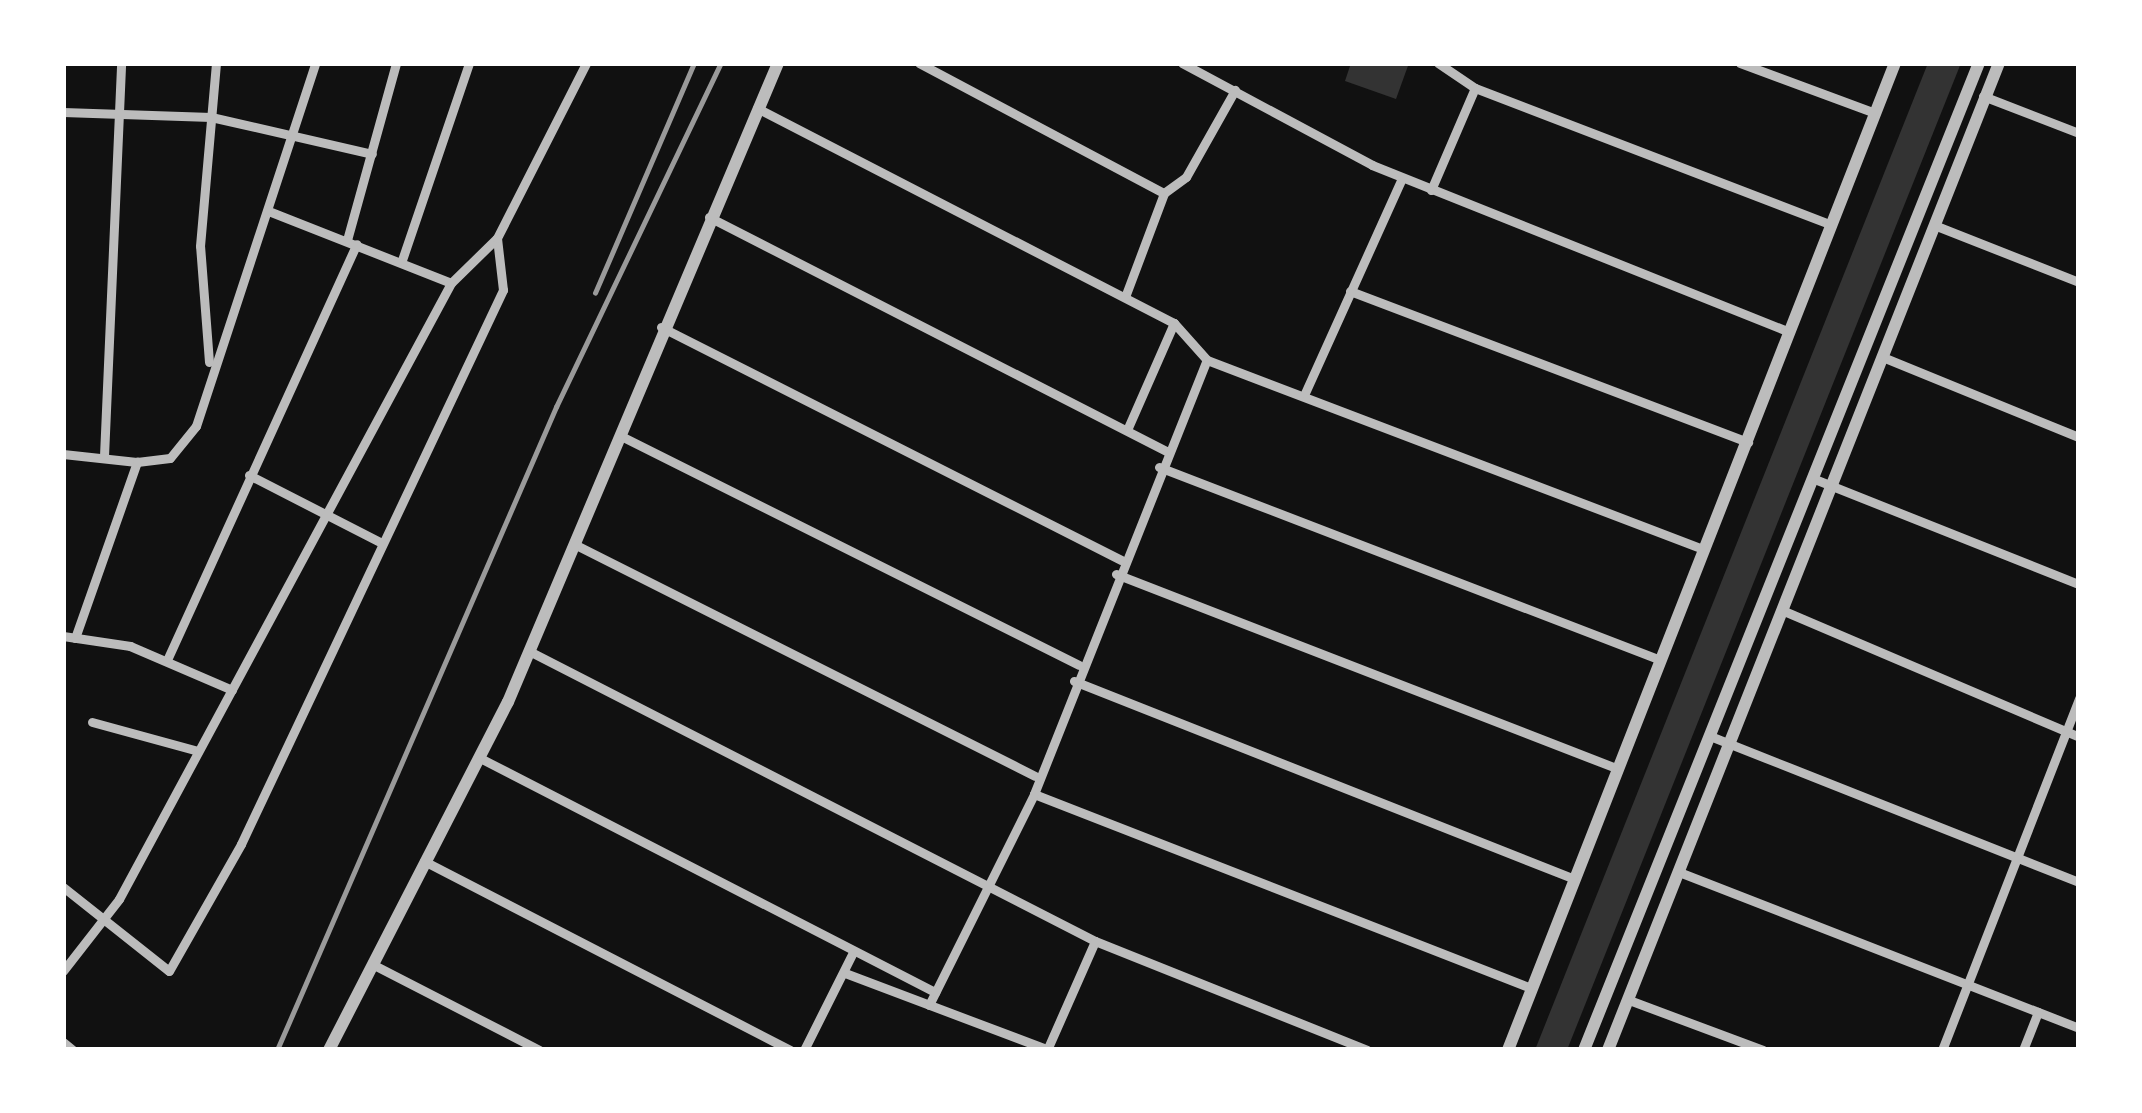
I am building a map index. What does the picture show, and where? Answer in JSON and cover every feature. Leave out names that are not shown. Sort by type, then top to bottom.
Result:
[{"type":"street","points":[[104,456],[121,63]]},
{"type":"street","points":[[210,364],[200,246],[215,63]]},
{"type":"street","points":[[63,454],[137,462],[181,448],[272,212],[316,63]]},
{"type":"street","points":[[167,661],[352,242],[396,63]]},
{"type":"street","points":[[402,260],[469,63]]},
{"type":"street","points":[[63,971],[106,916],[330,514],[451,283],[497,238],[586,63]]},
{"type":"street","points":[[329,1050],[529,651],[661,327],[778,63]]},
{"type":"street","points":[[919,63],[1164,193]]},
{"type":"street","points":[[1182,63],[1402,178],[1789,332]]},
{"type":"street","points":[[1438,63],[1475,88],[1832,225]]},
{"type":"street","points":[[1740,63],[1875,113]]},
{"type":"street","points":[[1508,1050],[1895,63]]},
{"type":"street","points":[[1584,1050],[1979,63]]},
{"type":"street","points":[[1608,1050],[1834,490],[1999,63]]},
{"type":"street","points":[[1431,190],[1475,88]]},
{"type":"street","points":[[1125,297],[1164,193],[1186,177],[1235,90]]},
{"type":"street","points":[[1983,96],[2079,133]]},
{"type":"street","points":[[757,108],[1174,323],[1207,360],[1305,393],[1703,549]]},
{"type":"street","points":[[63,112],[211,117],[298,132],[372,154]]},
{"type":"street","points":[[1305,393],[1402,178]]},
{"type":"street","points":[[272,212],[451,283]]},
{"type":"street","points":[[710,217],[1166,451]]},
{"type":"street","points":[[1934,224],[2079,282]]},
{"type":"street","points":[[63,887],[106,916],[169,971],[242,844],[380,542],[503,290],[497,238]]},
{"type":"street","points":[[1350,291],[1748,442]]},
{"type":"street","points":[[1127,430],[1174,323]]},
{"type":"street","points":[[661,327],[1121,560]]},
{"type":"street","points":[[1885,358],[2079,437]]},
{"type":"street","points":[[929,1005],[1034,794],[1035,776],[1078,665],[1207,360]]},
{"type":"street","points":[[620,436],[1078,665]]},
{"type":"street","points":[[137,462],[69,637],[167,661],[232,690]]},
{"type":"street","points":[[1159,466],[1658,658]]},
{"type":"street","points":[[249,475],[380,542]]},
{"type":"street","points":[[1812,478],[2079,584]]},
{"type":"street","points":[[574,544],[1035,776]]},
{"type":"street","points":[[1117,574],[1616,768]]},
{"type":"street","points":[[1784,611],[2079,737]]},
{"type":"street","points":[[529,651],[1095,941],[1367,1050]]},
{"type":"street","points":[[1074,681],[1572,878]]},
{"type":"street","points":[[1942,1050],[2013,857],[2079,698]]},
{"type":"street","points":[[92,722],[198,751]]},
{"type":"street","points":[[1710,736],[2079,882]]},
{"type":"street","points":[[479,758],[935,992]]},
{"type":"street","points":[[1034,794],[1531,988]]},
{"type":"street","points":[[424,861],[790,1050]]},
{"type":"street","points":[[1679,872],[2079,1028]]},
{"type":"street","points":[[845,973],[1048,1050],[1095,941]]},
{"type":"street","points":[[805,1050],[854,952]]},
{"type":"street","points":[[372,964],[539,1050]]},
{"type":"street","points":[[1630,1000],[1762,1050]]},
{"type":"street","points":[[2023,1050],[2038,1012]]},
{"type":"street","points":[[63,1042],[73,1050]]},
{"type":"shaded area","points":[[1351,63],[1409,63],[1396,99],[1345,81]]},
{"type":"shaded area","points":[[1928,63],[1961,63],[1567,1050],[1535,1050]]},
{"type":"railway","points":[[595,293],[694,63]]},
{"type":"railway","points":[[277,1050],[556,407],[721,63]]}]
